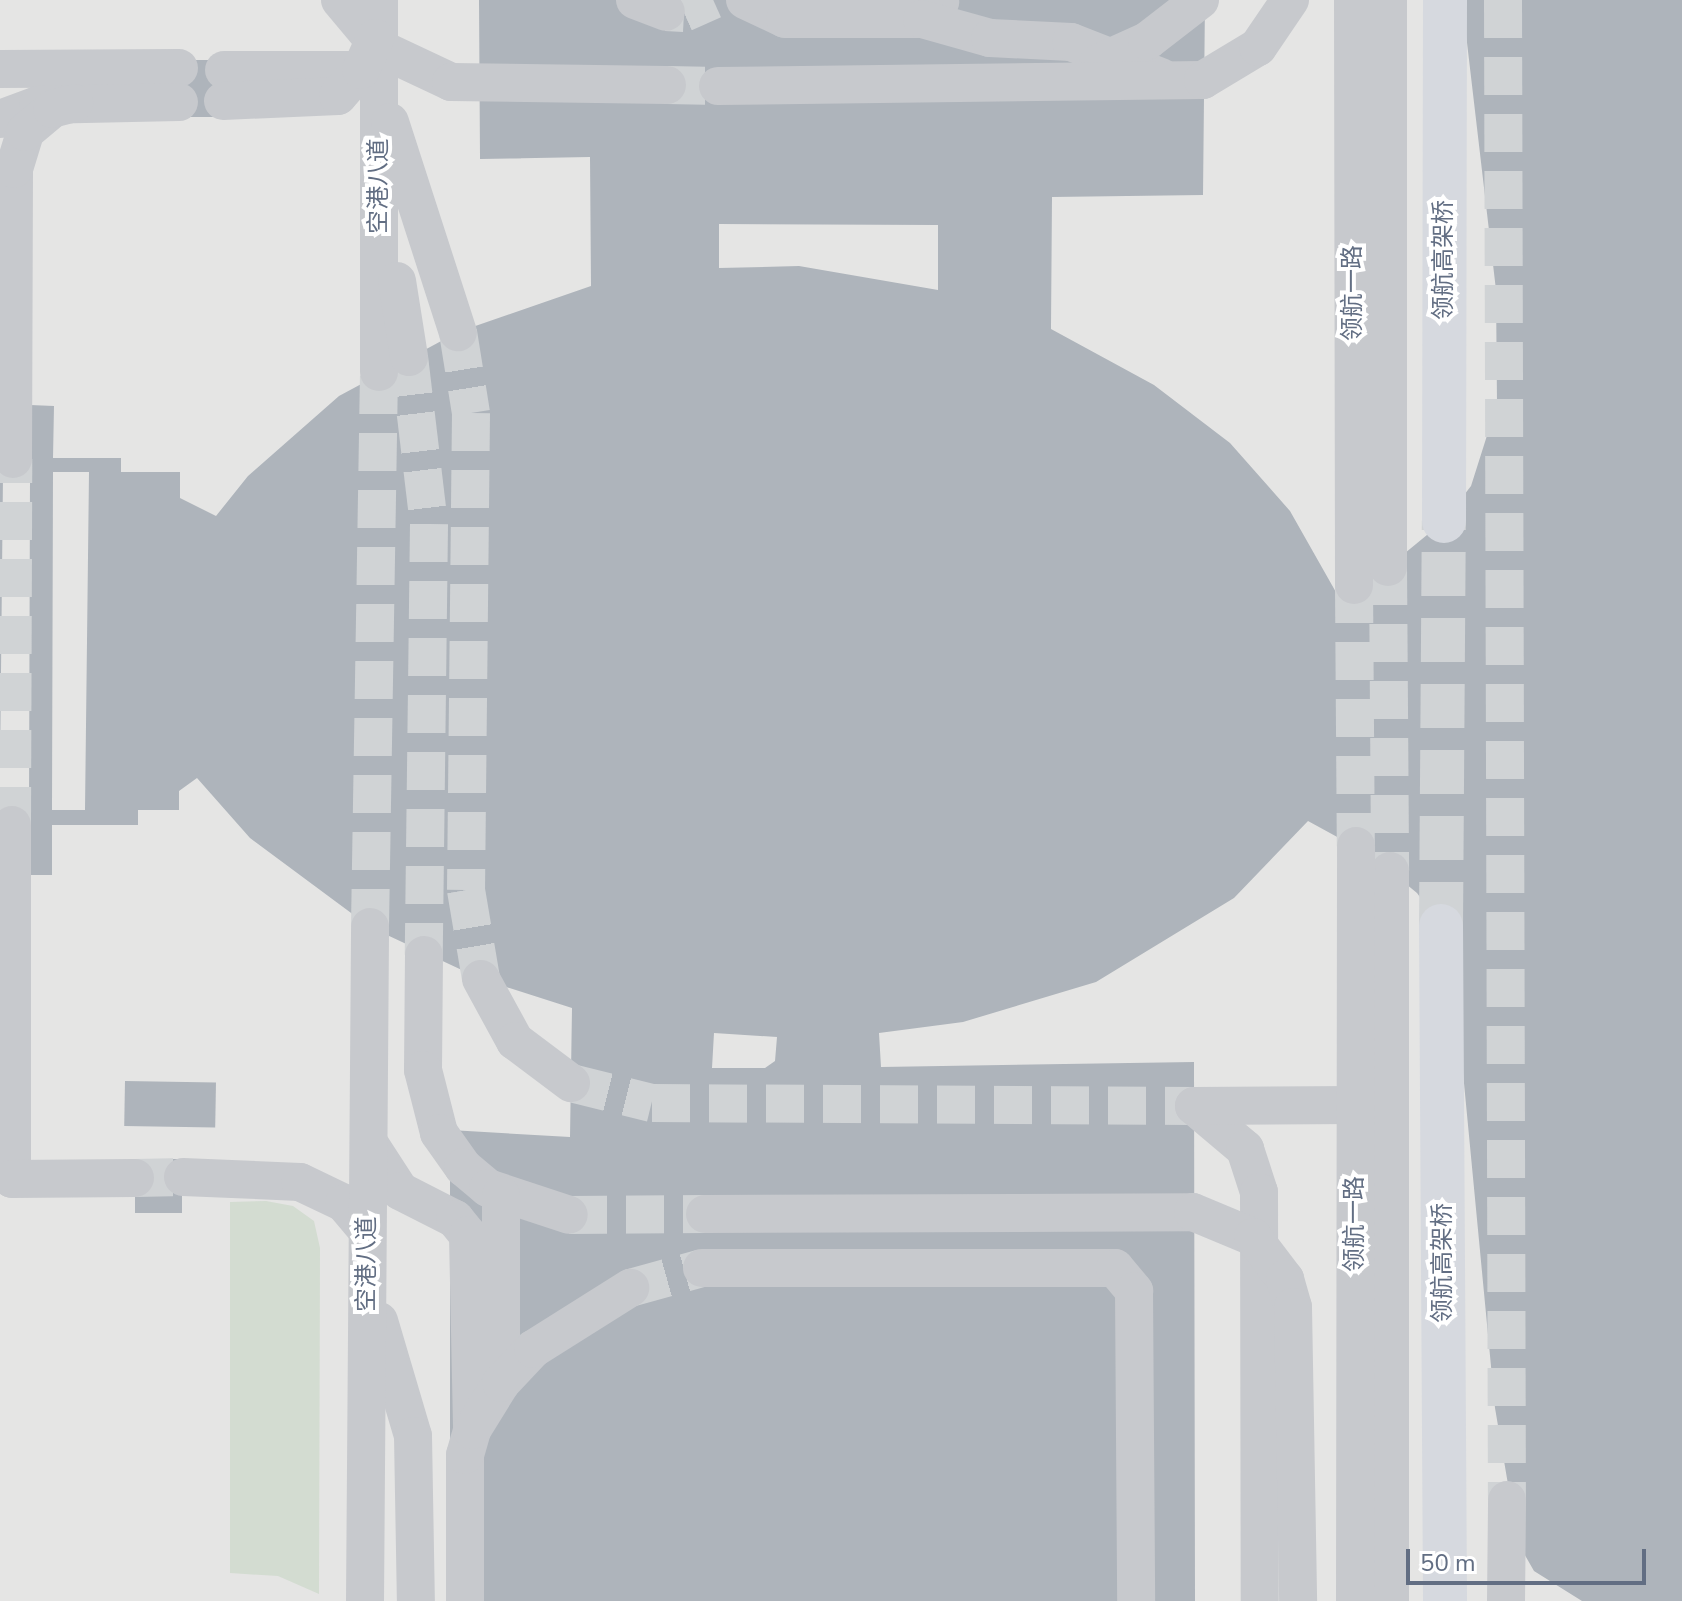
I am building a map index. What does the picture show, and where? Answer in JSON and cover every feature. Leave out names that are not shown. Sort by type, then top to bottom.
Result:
[{"type":"main road","name":"领航高架桥","points":[[1444,521],[1445,0]]},
{"type":"main road","name":"领航高架桥","points":[[1441,926],[1445,1601]]},
{"type":"street","points":[[340,0],[367,36],[398,61],[451,82],[479,85],[667,85]]},
{"type":"street","points":[[745,0],[785,19],[932,9],[990,38],[1071,42],[1188,82]]},
{"type":"street","points":[[1043,84],[1115,57],[1200,0]]},
{"type":"street","points":[[718,86],[1188,82],[1258,47],[1290,0]]},
{"type":"street","name":"领航一路","points":[[1353,0],[1354,585]]},
{"type":"street","points":[[1388,0],[1388,567]]},
{"type":"street","name":"空港八道","points":[[379,15],[370,75],[394,364]]},
{"type":"street","points":[[0,69],[179,85],[52,109],[25,132],[14,169],[13,459]]},
{"type":"street","points":[[224,85],[322,101],[370,75],[458,332]]},
{"type":"street","points":[[0,119],[38,105],[74,103]]},
{"type":"street","points":[[12,825],[12,1179],[135,1178]]},
{"type":"street","name":"领航一路","points":[[1355,1601],[1356,846]]},
{"type":"street","points":[[1390,871],[1390,1601]]},
{"type":"street","name":"空港八道","points":[[365,1601],[370,927]]},
{"type":"street","points":[[424,955],[426,1094],[451,1152],[501,1195],[569,1215]]},
{"type":"street","points":[[481,979],[515,1041],[571,1083]]},
{"type":"street","points":[[1260,1601],[1259,1192],[1245,1149],[1194,1106],[1355,1105]]},
{"type":"street","points":[[368,1141],[400,1191],[455,1219],[468,1235],[472,1430]]},
{"type":"street","points":[[183,1177],[300,1182],[344,1203],[367,1230]]},
{"type":"street","points":[[501,1195],[501,1383]]},
{"type":"street","points":[[705,1214],[1193,1212],[1253,1237],[1285,1279],[1295,1331],[1298,1601]]},
{"type":"street","points":[[702,1268],[1115,1268],[1134,1291],[1136,1601]]},
{"type":"street","points":[[367,1285],[413,1436],[416,1601]]},
{"type":"street","points":[[465,1601],[465,1455],[472,1430],[501,1383],[556,1330],[630,1288]]},
{"type":"street","points":[[1506,1601],[1507,1500]]},
{"type":"shaded area","points":[[0,0],[1682,0],[1682,1601],[0,1601]]},
{"type":"shaded area","points":[[266,1201],[293,1206],[314,1221],[320,1248],[319,1594],[278,1576],[230,1573],[230,1202]]},
{"type":"building","points":[[479,0],[1205,0],[1203,195],[1052,197],[1051,329],[1154,385],[1230,443],[1290,511],[1337,594],[1388,567],[1444,521],[1471,486],[1497,404],[1496,290],[1462,0],[1682,0],[1682,1601],[1582,1601],[1534,1571],[1518,1543],[1495,1408],[1453,968],[1441,926],[1417,893],[1372,856],[1308,821],[1234,898],[1096,982],[963,1022],[879,1033],[881,1067],[1194,1062],[1195,1601],[450,1601],[450,1130],[570,1137],[572,1008],[481,979],[370,927],[250,838],[197,778],[179,791],[179,810],[138,810],[138,825],[52,825],[52,875],[29,875],[0,811],[29,810],[30,474],[3,475],[0,772],[0,277],[30,405],[54,406],[53,458],[121,458],[121,472],[180,472],[180,498],[216,516],[248,476],[339,396],[458,332],[591,286],[590,157],[480,159]],"holes":[[[719,224],[938,225],[938,290],[799,266],[719,268]],[[53,472],[89,472],[85,810],[52,810]],[[714,1033],[777,1037],[775,1061],[765,1068],[712,1068]]]},
{"type":"building","points":[[179,60],[224,60],[224,117],[179,117]]},
{"type":"building","points":[[125,1081],[216,1083],[215,1128],[124,1126]]},
{"type":"building","points":[[135,1159],[182,1159],[182,1213],[135,1213]]},
{"type":"tunnel","points":[[666,12],[684,13],[713,0]]},
{"type":"tunnel","points":[[1503,0],[1507,1500]]},
{"type":"tunnel","points":[[667,85],[718,86]]},
{"type":"tunnel","points":[[458,332],[471,413],[466,890],[481,979]]},
{"type":"tunnel","points":[[409,357],[429,524],[424,955]]},
{"type":"tunnel","points":[[370,927],[379,372]]},
{"type":"tunnel","points":[[12,825],[13,459]]},
{"type":"tunnel","points":[[1441,926],[1444,521]]},
{"type":"tunnel","points":[[1388,567],[1390,871]]},
{"type":"tunnel","points":[[1354,585],[1356,846]]},
{"type":"tunnel","points":[[571,1083],[652,1103],[1194,1106]]},
{"type":"tunnel","points":[[135,1178],[183,1177]]},
{"type":"tunnel","points":[[569,1215],[705,1214]]},
{"type":"tunnel","points":[[630,1288],[702,1268]]}]
